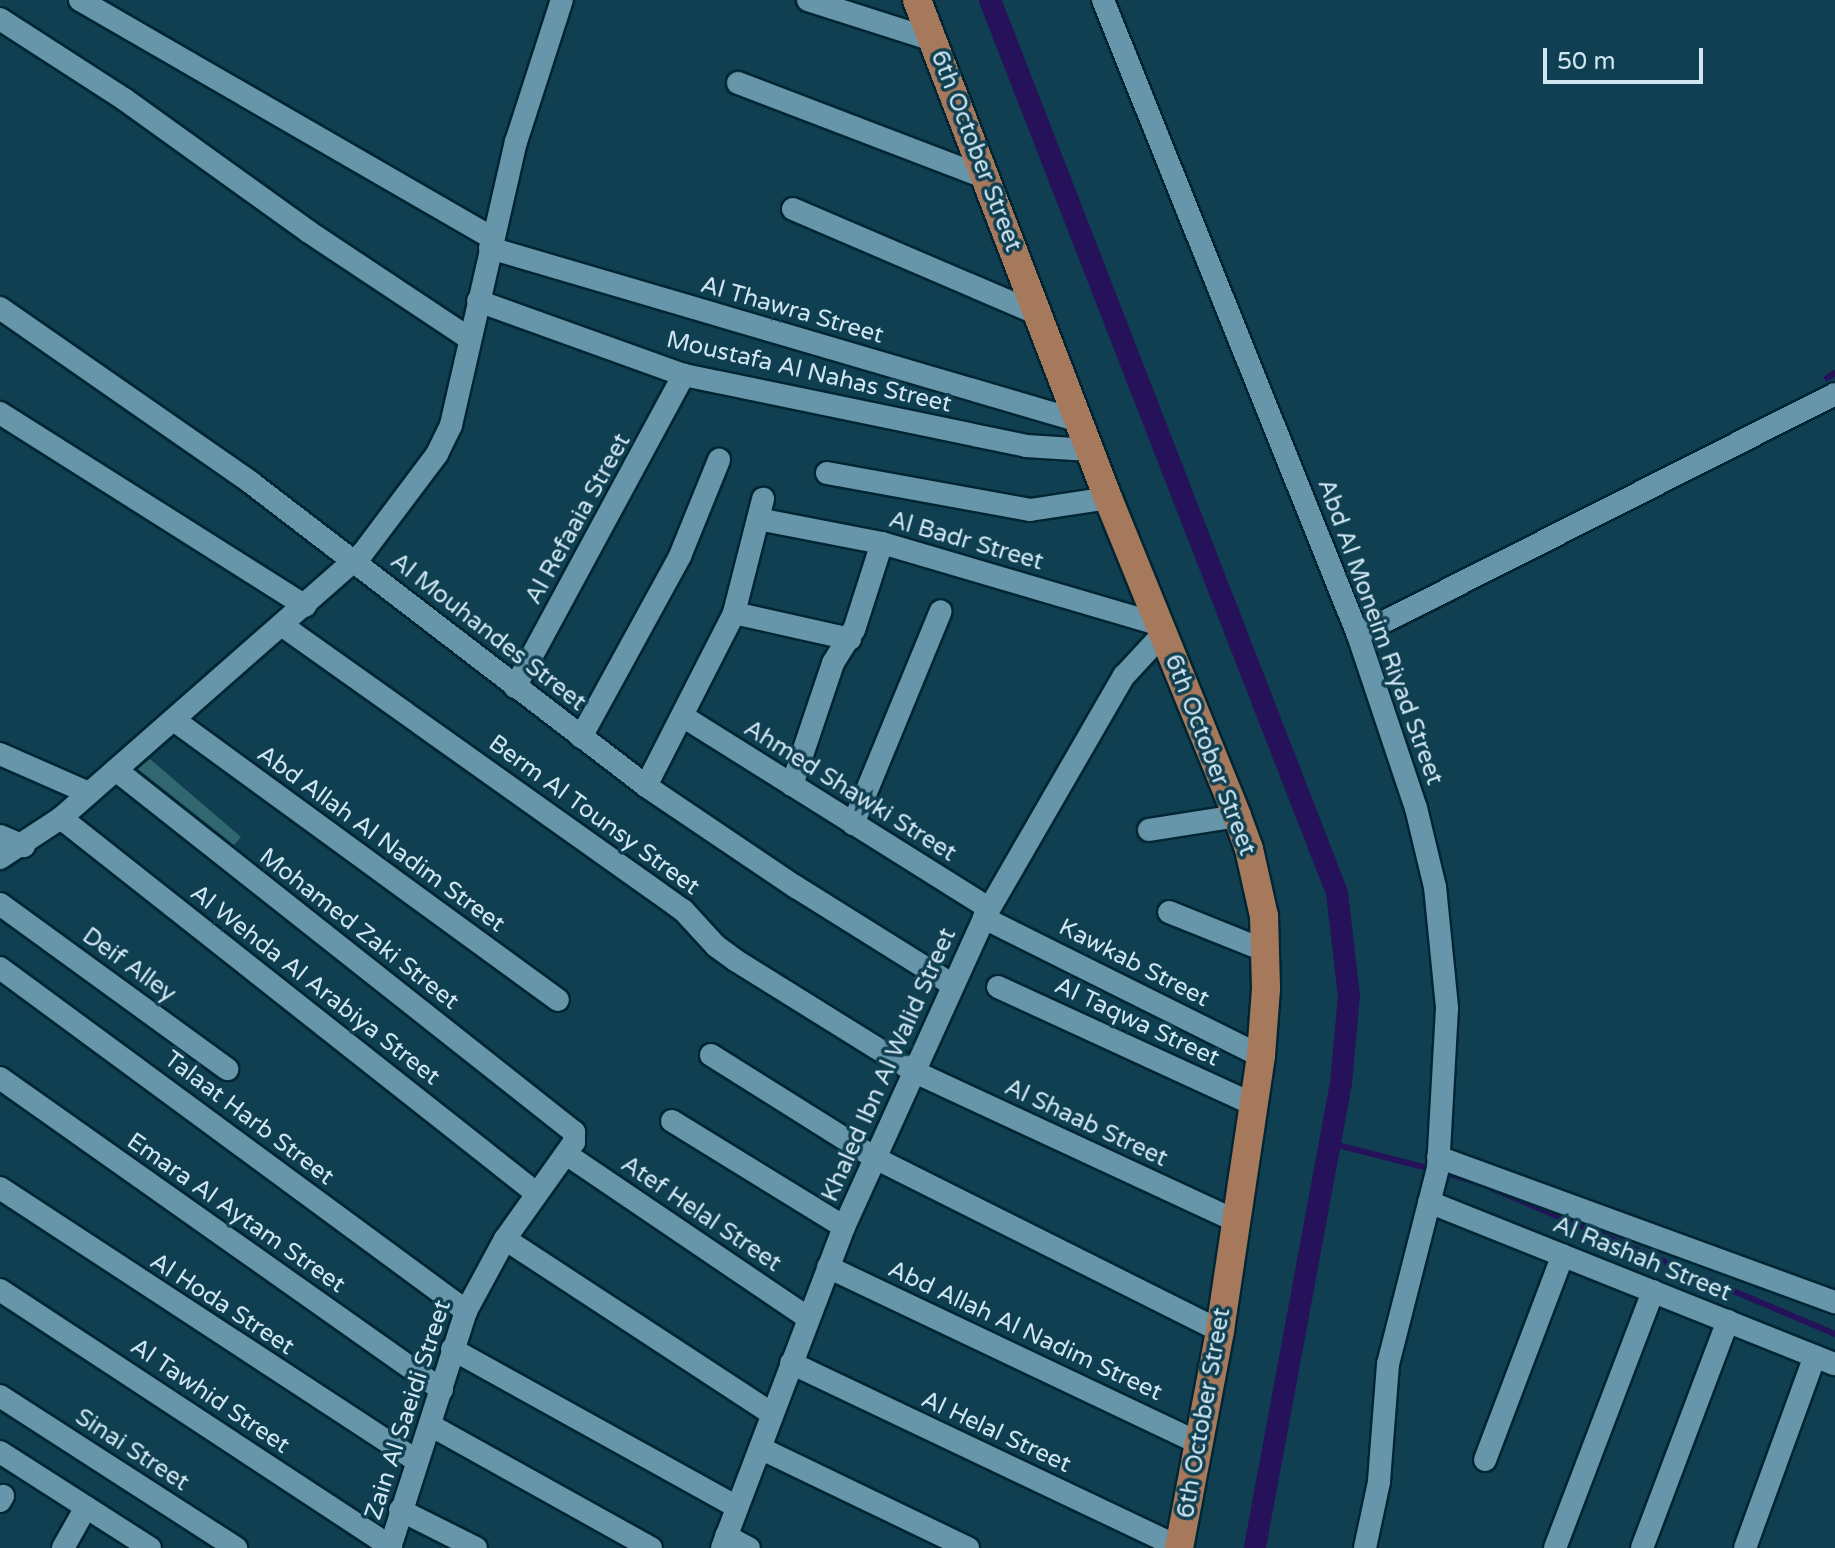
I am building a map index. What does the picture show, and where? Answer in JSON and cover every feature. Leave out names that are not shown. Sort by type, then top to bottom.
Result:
[{"type":"main road","name":"6th October Street","points":[[917,0],[1108,498],[1237,816],[1257,882],[1266,951],[1261,1056],[1220,1331],[1179,1548]]},
{"type":"street","name":"Al Thawra Street","points":[[80,0],[492,243],[1079,421]]},
{"type":"street","points":[[0,858],[24,846],[61,818],[354,561],[370,546],[443,444],[451,425],[516,142],[562,0]]},
{"type":"street","points":[[808,0],[933,40]]},
{"type":"street","name":"Abd Al Moneim Riyad Street","points":[[1103,0],[1358,635],[1416,808],[1442,927],[1447,1021],[1438,1163],[1388,1364],[1379,1482],[1365,1548]]},
{"type":"street","points":[[0,19],[124,99],[309,232],[470,339]]},
{"type":"street","points":[[738,83],[987,178]]},
{"type":"street","points":[[793,209],[1038,314]]},
{"type":"street","name":"Moustafa Al Nahas Street","points":[[478,301],[684,375],[1026,446],[1090,450]]},
{"type":"street","name":"Al Mouhandes Street","points":[[0,308],[250,482],[646,786],[796,887],[953,985]]},
{"type":"street","name":"Al Refaaia Street","points":[[515,687],[684,375]]},
{"type":"street","points":[[1358,635],[1835,394]]},
{"type":"street","points":[[0,413],[305,606]]},
{"type":"street","points":[[581,737],[680,556],[719,460]]},
{"type":"street","points":[[827,473],[1030,510],[1108,498]]},
{"type":"street","name":"Al Badr Street","points":[[734,613],[760,509],[882,543],[1160,630]]},
{"type":"street","points":[[792,785],[833,663],[850,639],[882,543]]},
{"type":"street","points":[[853,824],[941,611]]},
{"type":"street","points":[[646,786],[684,717],[734,613],[850,639]]},
{"type":"street","name":"Berm Al Tounsy Street","points":[[283,626],[683,910],[716,946],[735,960],[915,1072]]},
{"type":"street","name":"Khaled Ibn Al Walid Street","points":[[724,1542],[807,1317],[844,1227],[986,913],[1124,676],[1160,630]]},
{"type":"street","name":"Ahmed Shawki Street","points":[[684,717],[986,913]]},
{"type":"street","name":"Abd Allah Al Nadim Street","points":[[174,720],[558,1000]]},
{"type":"street","points":[[0,754],[89,793]]},
{"type":"street","name":"Mohamed Zaki Street","points":[[116,770],[571,1128]]},
{"type":"street","points":[[1149,830],[1237,816]]},
{"type":"street","name":"Al Wehda Al Arabiya Street","points":[[61,818],[536,1193]]},
{"type":"street","points":[[0,836],[24,846]]},
{"type":"street","name":"Deif Alley","points":[[0,904],[227,1069]]},
{"type":"street","points":[[1169,912],[1266,951]]},
{"type":"street","name":"Kawkab Street","points":[[986,913],[1261,1056]]},
{"type":"street","name":"Talaat Harb Street","points":[[0,968],[466,1311]]},
{"type":"street","name":"Al Taqwa Street","points":[[998,987],[1254,1105]]},
{"type":"street","points":[[711,1055],[875,1158],[1220,1331]]},
{"type":"street","name":"Al Shaab Street","points":[[915,1072],[1236,1221]]},
{"type":"street","name":"Emara Al Aytam Street","points":[[0,1078],[442,1390]]},
{"type":"street","points":[[672,1121],[844,1227]]},
{"type":"street","name":"Zain Al Saeidi Street","points":[[390,1548],[466,1311],[505,1239],[566,1154],[575,1137],[571,1128]]},
{"type":"street","name":"Atef Helal Street","points":[[566,1154],[807,1317]]},
{"type":"street","name":"Al Rashah Street","points":[[1438,1163],[1835,1302]]},
{"type":"street","name":"Al Hoda Street","points":[[0,1188],[417,1461]]},
{"type":"street","name":"Al Rashah Street","points":[[1430,1200],[1825,1360]]},
{"type":"street","points":[[505,1239],[772,1414]]},
{"type":"street","points":[[1485,1460],[1563,1255]]},
{"type":"street","name":"Abd Allah Al Nadim Street","points":[[828,1267],[1199,1443]]},
{"type":"street","name":"Al Tawhid Street","points":[[0,1290],[390,1548]]},
{"type":"street","points":[[1555,1548],[1653,1291]]},
{"type":"street","points":[[1642,1548],[1728,1321]]},
{"type":"street","points":[[452,1349],[737,1507]]},
{"type":"street","points":[[1745,1548],[1825,1360]]},
{"type":"street","name":"Al Helal Street","points":[[791,1363],[1179,1548]]},
{"type":"street","name":"Sinai Street","points":[[0,1396],[236,1548]]},
{"type":"street","points":[[430,1425],[651,1548]]},
{"type":"street","points":[[760,1448],[968,1548]]},
{"type":"street","points":[[0,1452],[150,1548]]},
{"type":"street","points":[[63,1548],[86,1507]]},
{"type":"street","points":[[400,1510],[476,1548]]},
{"type":"street","points":[[724,1542],[749,1548]]},
{"type":"building","points":[[150,759],[241,837],[234,845],[138,769]]},
{"type":"waterway","points":[[990,0],[1337,893],[1349,996],[1341,1083],[1255,1548]]},
{"type":"waterway","points":[[1827,378],[1835,373]]},
{"type":"waterway","points":[[1330,1143],[1431,1169]]},
{"type":"waterway","points":[[1442,1172],[1473,1181]]},
{"type":"waterway","points":[[1491,1188],[1835,1334]]}]
